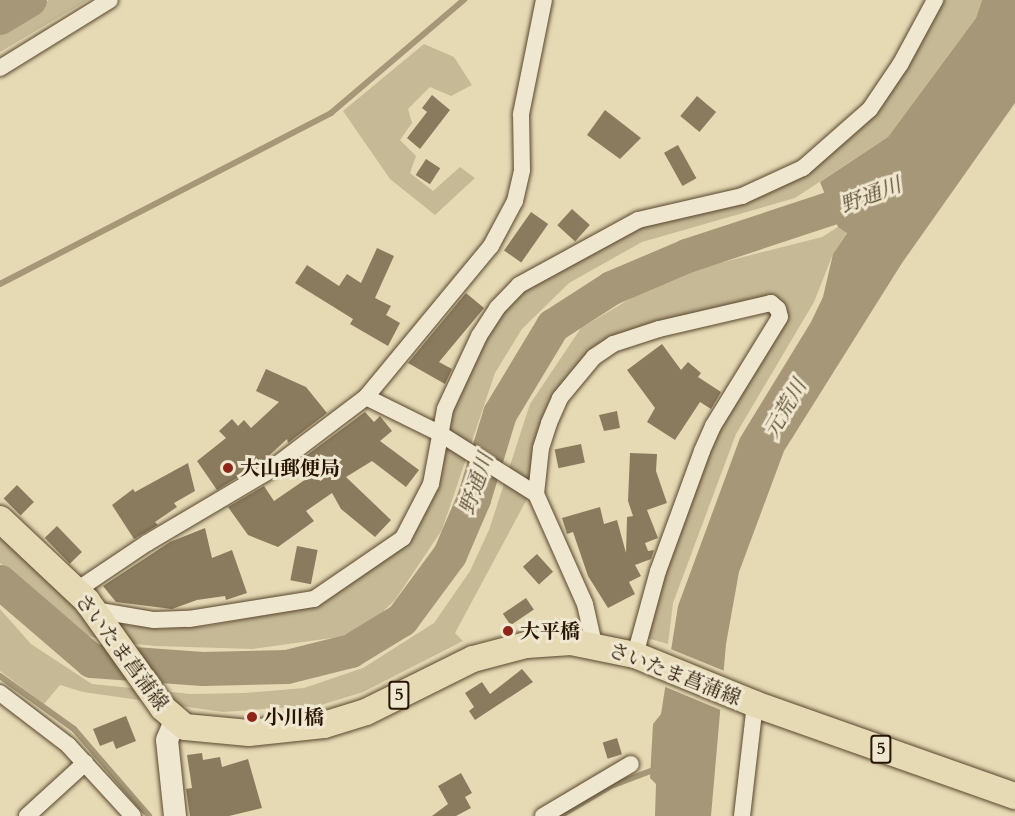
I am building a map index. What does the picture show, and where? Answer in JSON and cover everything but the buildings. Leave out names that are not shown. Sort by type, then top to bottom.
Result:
[{"type":"main road","name":"さいたま菖蒲線","points":[[0,519],[77,590],[98,614],[167,712],[185,727],[222,732],[300,730],[366,712],[493,652],[553,642],[594,644],[639,656],[751,703],[1015,795]]},
{"type":"street","points":[[0,68],[110,0]]},
{"type":"street","points":[[77,590],[147,543],[267,472],[366,397],[491,246],[514,201],[522,170],[521,114],[544,0]]},
{"type":"street","points":[[98,614],[154,620],[189,619],[314,598],[332,590],[403,538],[431,484],[446,409],[479,336],[497,308],[519,285],[638,220],[742,196],[803,168],[870,109],[901,63],[935,0]]},
{"type":"street","points":[[594,644],[585,604],[534,492],[541,448],[560,398],[594,357],[613,344],[659,329],[771,303],[778,309],[780,317],[709,434],[658,571],[639,656]]},
{"type":"street","points":[[366,397],[440,434],[534,492]]},
{"type":"street","points":[[0,693],[68,745],[133,816]]},
{"type":"street","points":[[742,816],[751,703]]},
{"type":"street","points":[[167,712],[167,740],[175,816]]},
{"type":"street","points":[[27,816],[85,763]]},
{"type":"street","points":[[543,816],[631,764]]},
{"type":"shaded area","points":[[49,0],[88,0],[0,52],[0,30]]},
{"type":"shaded area","points":[[940,0],[982,0],[976,18],[888,137],[795,198],[642,242],[569,283],[522,329],[495,373],[442,530],[395,600],[370,624],[339,637],[253,649],[154,646],[103,640],[85,635],[0,563],[0,530],[91,621],[160,629],[208,626],[321,605],[412,537],[443,425],[493,321],[537,279],[640,225],[744,202],[877,112]]},
{"type":"shaded area","points":[[424,44],[454,57],[472,85],[451,96],[430,87],[408,109],[412,123],[400,140],[416,156],[410,173],[433,191],[460,167],[475,178],[435,215],[390,179],[343,111]]},
{"type":"shaded area","points":[[838,227],[847,232],[833,254],[814,302],[736,434],[673,603],[668,644],[647,638],[673,547],[716,434],[780,304],[595,348],[569,373],[551,402],[527,499],[455,633],[463,641],[363,692],[321,705],[223,712],[83,692],[60,685],[44,704],[0,671],[0,609],[31,644],[92,684],[191,694],[244,693],[304,688],[363,668],[434,623],[470,571],[489,530],[530,404],[581,328],[633,297],[692,270],[822,237]]},
{"type":"water","name":"元荒川","points":[[982,0],[1015,0],[1015,103],[902,263],[784,451],[739,572],[726,644],[711,816],[655,816],[656,784],[650,778],[653,724],[661,714],[678,606],[740,438],[811,322],[823,297],[833,254],[847,233],[838,227],[820,182],[888,137],[976,18]]},
{"type":"pier","points":[[668,648],[727,672],[723,711],[663,686]]},
{"type":"waterway","points":[[0,18],[30,0]]},
{"type":"waterway","points":[[0,284],[331,113],[464,0]]},
{"type":"waterway","name":"野通川","points":[[0,582],[92,661],[203,669],[287,667],[351,651],[402,620],[450,555],[474,499],[500,414],[553,326],[612,288],[687,256],[875,194]]},
{"type":"waterway","points":[[0,676],[74,729],[149,816]]},
{"type":"waterway","points":[[560,816],[611,786],[656,769]]},
{"type":"place","name":"大山郵便局","points":[[228,468]]},
{"type":"place","name":"大平橋","points":[[508,631]]},
{"type":"place","name":"小川橋","points":[[252,717]]}]
